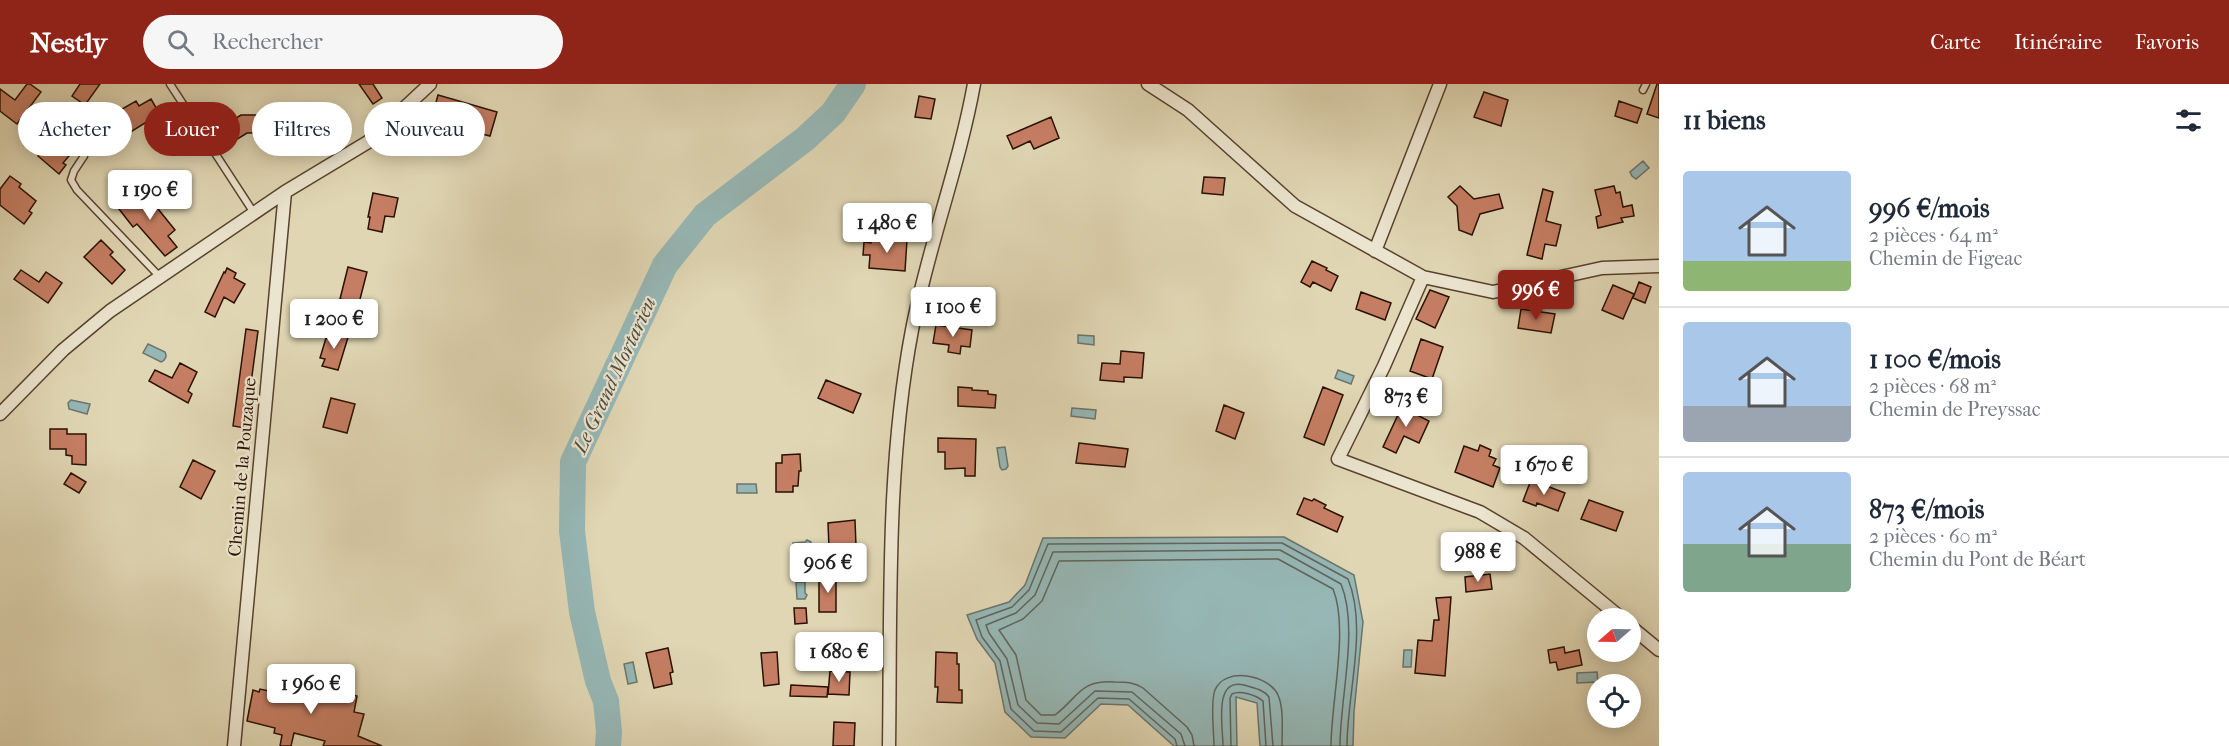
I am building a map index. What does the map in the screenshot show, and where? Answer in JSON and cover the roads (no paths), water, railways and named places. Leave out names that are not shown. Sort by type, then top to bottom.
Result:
[{"type":"street","points":[[0,414],[63,350],[110,311],[285,192],[368,142],[430,84]]},
{"type":"street","points":[[889,746],[892,493],[904,386],[912,331],[924,277],[957,159],[974,84]]},
{"type":"street","points":[[1148,84],[1188,110],[1295,206],[1423,277],[1493,292],[1602,268],[1659,266]]},
{"type":"street","points":[[1375,251],[1440,84]]},
{"type":"street","name":"Chemin de la Pouzaque","points":[[234,746],[285,192]]},
{"type":"street","points":[[1423,277],[1384,366],[1338,459],[1480,512],[1524,538],[1609,608]]},
{"type":"street","points":[[1641,635],[1659,650]]},
{"type":"lane","points":[[170,84],[254,213]]},
{"type":"lane","points":[[84,156],[71,180],[77,190],[160,277]]},
{"type":"water","points":[[1643,161],[1649,168],[1636,179],[1630,172]]},
{"type":"water","points":[[1078,335],[1094,336],[1094,345],[1078,343]]},
{"type":"water","points":[[148,344],[165,352],[164,360],[161,362],[143,353]]},
{"type":"water","points":[[1338,370],[1354,376],[1351,384],[1335,378]]},
{"type":"water","points":[[71,400],[90,404],[87,414],[69,409],[68,403]]},
{"type":"water","points":[[1072,408],[1096,410],[1095,419],[1071,416]]},
{"type":"water","points":[[1005,447],[1008,466],[1002,470],[997,448]]},
{"type":"water","points":[[1553,453],[1561,456],[1555,472],[1547,469]]},
{"type":"water","points":[[737,484],[756,484],[757,493],[737,493]]},
{"type":"water","points":[[1284,537],[1354,575],[1363,622],[1353,746],[1260,746],[1257,703],[1236,697],[1237,746],[1174,746],[1128,705],[1101,704],[1065,738],[1031,737],[1005,712],[995,663],[977,639],[967,615],[1009,602],[1025,585],[1043,538]]},
{"type":"water","points":[[807,540],[811,542],[811,550],[794,552],[793,543]]},
{"type":"water","points":[[796,582],[805,582],[807,595],[805,599],[797,599]]},
{"type":"water","points":[[1404,650],[1412,650],[1411,667],[1403,667]]},
{"type":"water","points":[[633,662],[637,682],[628,684],[624,664]]},
{"type":"water","points":[[1597,672],[1597,674],[1587,674],[1587,683],[1577,683],[1577,673]]},
{"type":"waterway","name":"Le Grand Mortarieu","points":[[608,746],[606,701],[598,681],[582,612],[572,531],[573,462],[665,265],[705,215],[805,139],[833,113],[853,84]]}]
